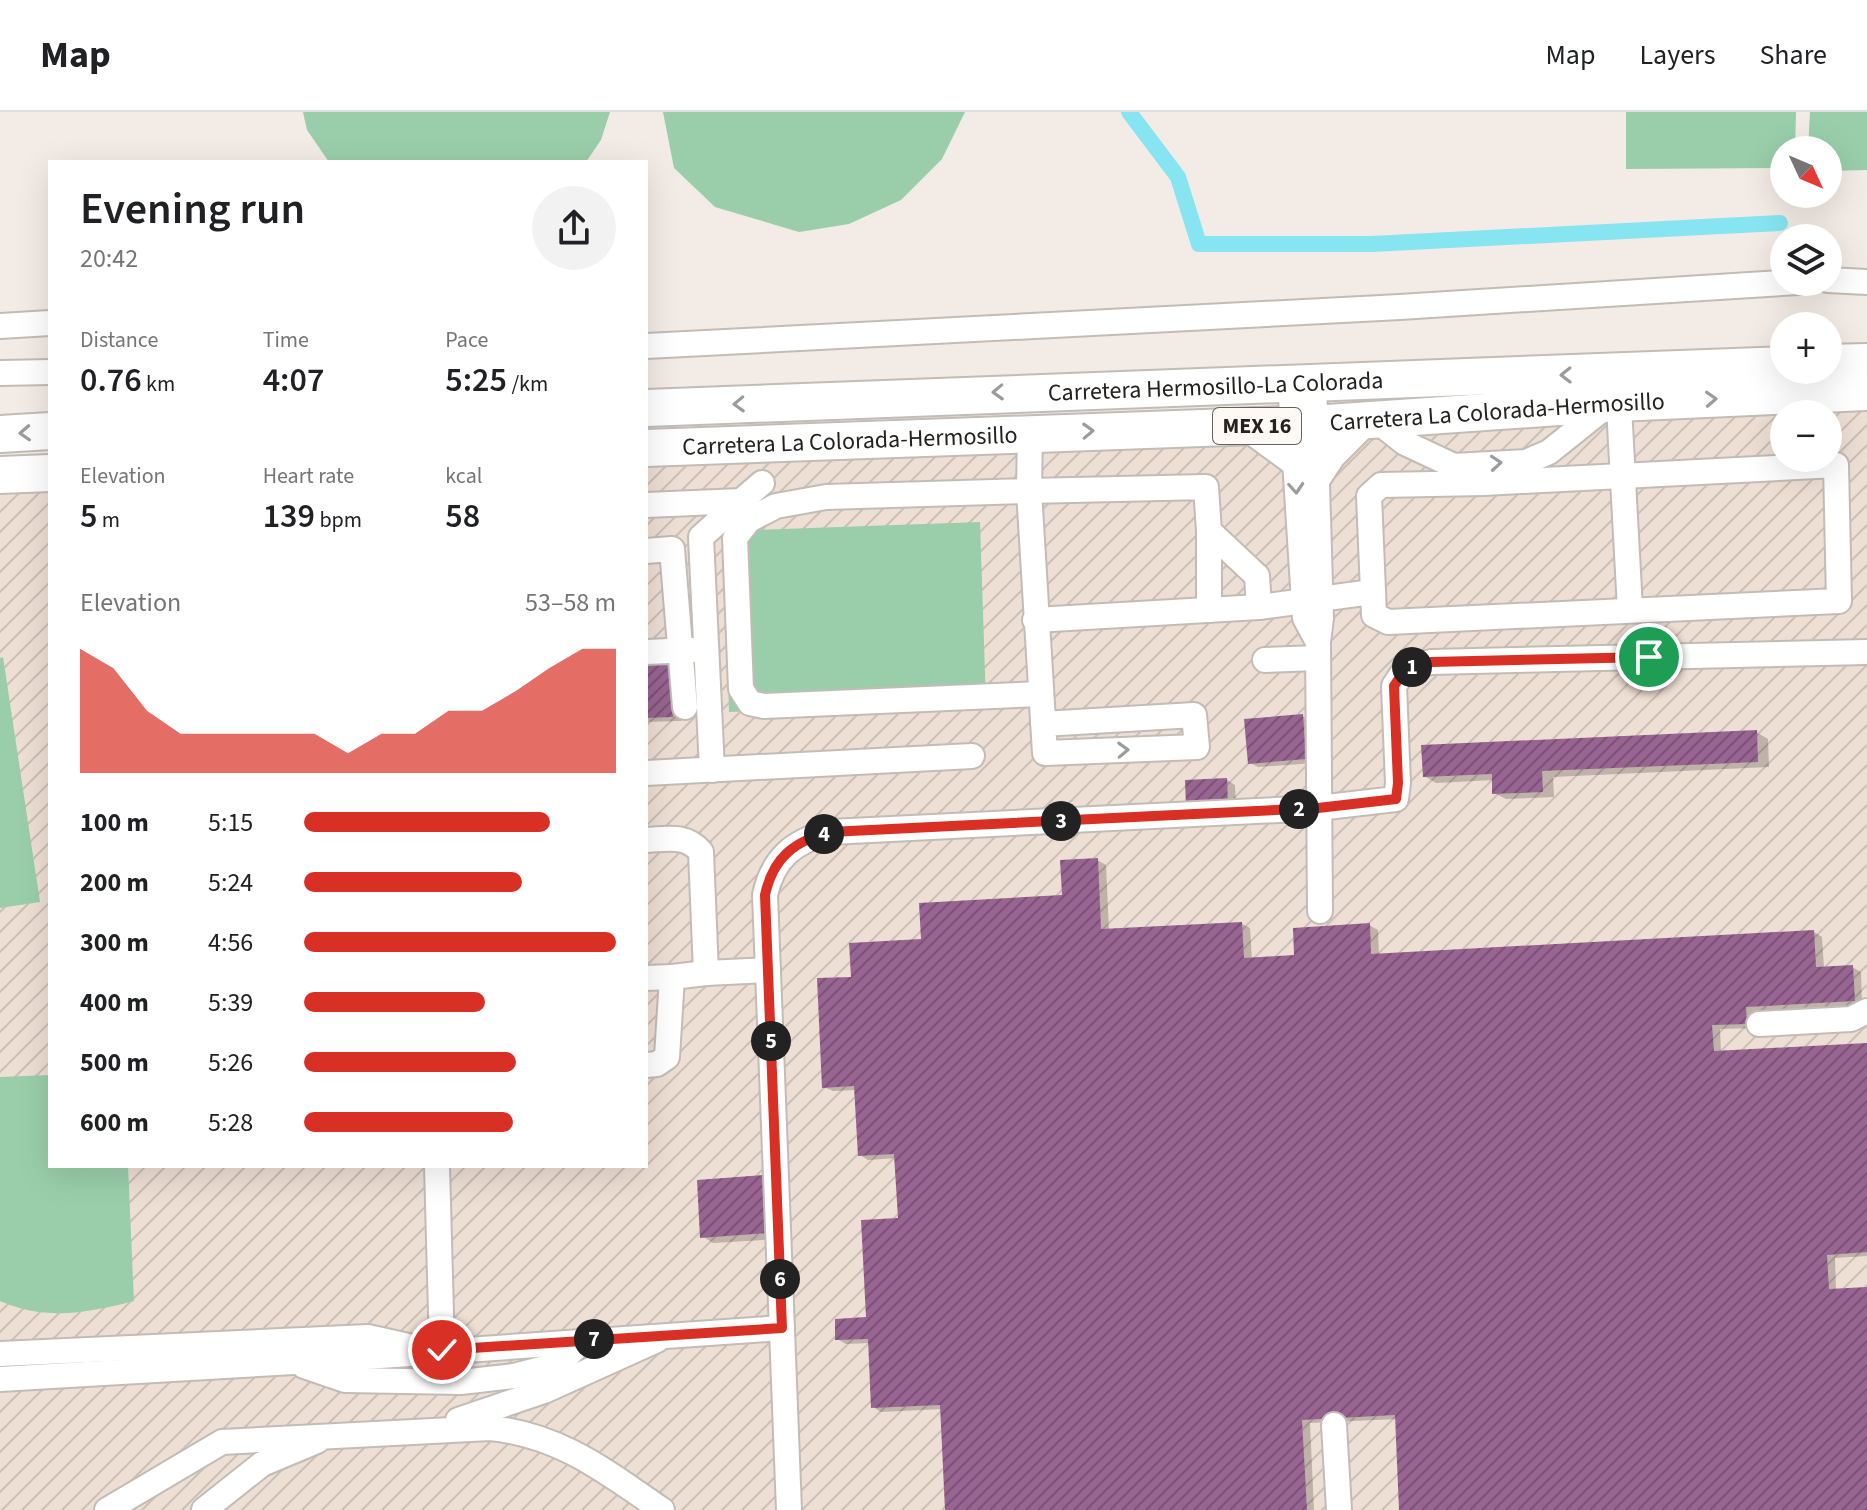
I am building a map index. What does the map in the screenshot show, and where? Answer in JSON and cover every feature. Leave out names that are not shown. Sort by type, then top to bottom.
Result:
[{"type":"highway","points":[[1842,363],[1867,362]]},
{"type":"highway","name":"Carretera Hermosillo-La Colorada","points":[[648,408],[1302,382],[1615,394],[1770,367]]},
{"type":"highway","name":"Carretera La Colorada-Hermosillo","points":[[648,448],[1253,426],[1303,444],[1368,420],[1615,394],[1867,392]]},
{"type":"highway","points":[[1303,444],[1328,453],[1368,420]]},
{"type":"highway","points":[[0,434],[48,431]]},
{"type":"highway","points":[[0,475],[48,473]]},
{"type":"lane","points":[[1842,281],[1867,282]]},
{"type":"lane","points":[[648,346],[1400,307],[1770,284]]},
{"type":"lane","points":[[0,326],[48,323]]},
{"type":"lane","points":[[0,373],[48,372]]},
{"type":"lane","points":[[1302,382],[1312,599],[1318,650],[1320,911]]},
{"type":"lane","points":[[1368,420],[1405,443],[1454,466],[1526,462],[1549,452],[1615,394]]},
{"type":"lane","points":[[1615,394],[1630,609]]},
{"type":"lane","points":[[1030,432],[1029,491],[1035,620],[1045,753],[1197,747],[1194,715],[1043,724]]},
{"type":"lane","points":[[1836,465],[1839,601],[1388,622],[1374,615],[1369,496],[1381,485],[1622,476],[1836,465]]},
{"type":"lane","points":[[712,770],[701,537],[762,483]]},
{"type":"lane","points":[[1041,694],[764,706],[750,703],[741,689],[735,538],[749,520],[776,506],[826,497],[1206,487],[1209,610]]},
{"type":"lane","points":[[648,505],[741,501]]},
{"type":"lane","points":[[1209,531],[1235,552],[1257,576],[1259,607]]},
{"type":"lane","points":[[648,551],[672,549],[685,707]]},
{"type":"lane","points":[[1035,620],[1259,607],[1372,592]]},
{"type":"lane","points":[[648,652],[740,648]]},
{"type":"lane","points":[[1265,660],[1318,650]]},
{"type":"lane","points":[[789,1510],[765,895],[769,873],[778,859],[812,836],[830,832],[1318,808],[1396,799],[1394,686],[1406,668],[1431,662],[1867,652]]},
{"type":"lane","points":[[648,773],[972,756]]},
{"type":"lane","points":[[648,840],[681,838],[693,843],[701,852],[706,973]]},
{"type":"lane","points":[[648,978],[768,970]]},
{"type":"lane","points":[[648,1065],[657,1064],[667,1057],[672,977]]},
{"type":"lane","points":[[1759,1024],[1851,1019],[1867,1011]]},
{"type":"lane","points":[[434,1350],[437,1168]]},
{"type":"lane","points":[[0,1379],[782,1328]]},
{"type":"lane","points":[[420,1430],[481,1414],[544,1391],[674,1333]]},
{"type":"lane","points":[[0,1354],[368,1337],[434,1350]]},
{"type":"lane","points":[[294,1362],[345,1380],[461,1382],[514,1376],[557,1365],[585,1339]]},
{"type":"lane","points":[[1334,1425],[1339,1510]]},
{"type":"lane","points":[[107,1510],[222,1442],[297,1435],[327,1437],[490,1428],[525,1431],[576,1453],[662,1510]]},
{"type":"lane","points":[[204,1510],[262,1464],[327,1437]]},
{"type":"lane","points":[[230,1510],[238,1484]]},
{"type":"shaded area","points":[[1867,396],[1867,1510],[0,1510],[0,489],[48,487],[48,1168],[648,1168],[648,457],[1770,401],[1770,472],[1842,472],[1842,400],[1787,400]]},
{"type":"green space","points":[[303,112],[610,112],[601,140],[587,160],[328,160],[307,130]]},
{"type":"green space","points":[[663,112],[965,112],[942,159],[901,200],[849,224],[799,232],[715,207],[674,168]]},
{"type":"green space","points":[[1626,112],[1796,112],[1795,136],[1770,136],[1770,168],[1626,169]]},
{"type":"green space","points":[[1810,112],[1867,112],[1867,170],[1842,171],[1842,136],[1809,136]]},
{"type":"green space","points":[[980,522],[986,703],[729,712],[724,531]]},
{"type":"green space","points":[[3,657],[40,902],[0,908],[0,658]]},
{"type":"green space","points":[[48,1075],[48,1168],[128,1168],[134,1301],[100,1309],[50,1313],[0,1301],[0,1077]]},
{"type":"building","points":[[670,661],[673,717],[648,718],[648,662]]},
{"type":"building","points":[[1303,714],[1306,759],[1248,764],[1244,719]]},
{"type":"building","points":[[1757,730],[1758,762],[1542,771],[1543,792],[1492,794],[1492,774],[1423,777],[1421,745]]},
{"type":"building","points":[[1227,778],[1228,806],[1186,807],[1185,780]]},
{"type":"building","points":[[1098,858],[1101,929],[1242,922],[1244,958],[1294,955],[1293,928],[1370,923],[1371,954],[1814,930],[1816,967],[1853,965],[1855,1001],[1746,1007],[1747,1024],[1712,1025],[1714,1051],[1867,1043],[1867,1252],[1827,1255],[1829,1289],[1867,1287],[1867,1510],[1399,1510],[1395,1415],[1302,1420],[1307,1510],[945,1510],[940,1405],[871,1408],[868,1339],[835,1340],[835,1319],[866,1317],[861,1220],[898,1218],[894,1154],[858,1156],[854,1086],[822,1088],[817,978],[851,977],[849,943],[921,939],[919,903],[1062,895],[1060,860]]},
{"type":"building","points":[[765,1175],[769,1233],[700,1238],[697,1180]]},
{"type":"waterway","points":[[1129,112],[1178,177],[1199,244],[1372,244],[1780,223]]},
{"type":"route","points":[[442,1350],[782,1328],[765,895],[769,873],[778,859],[795,845],[812,836],[830,832],[1318,808],[1396,799],[1394,686],[1406,668],[1431,662],[1649,657]]}]
